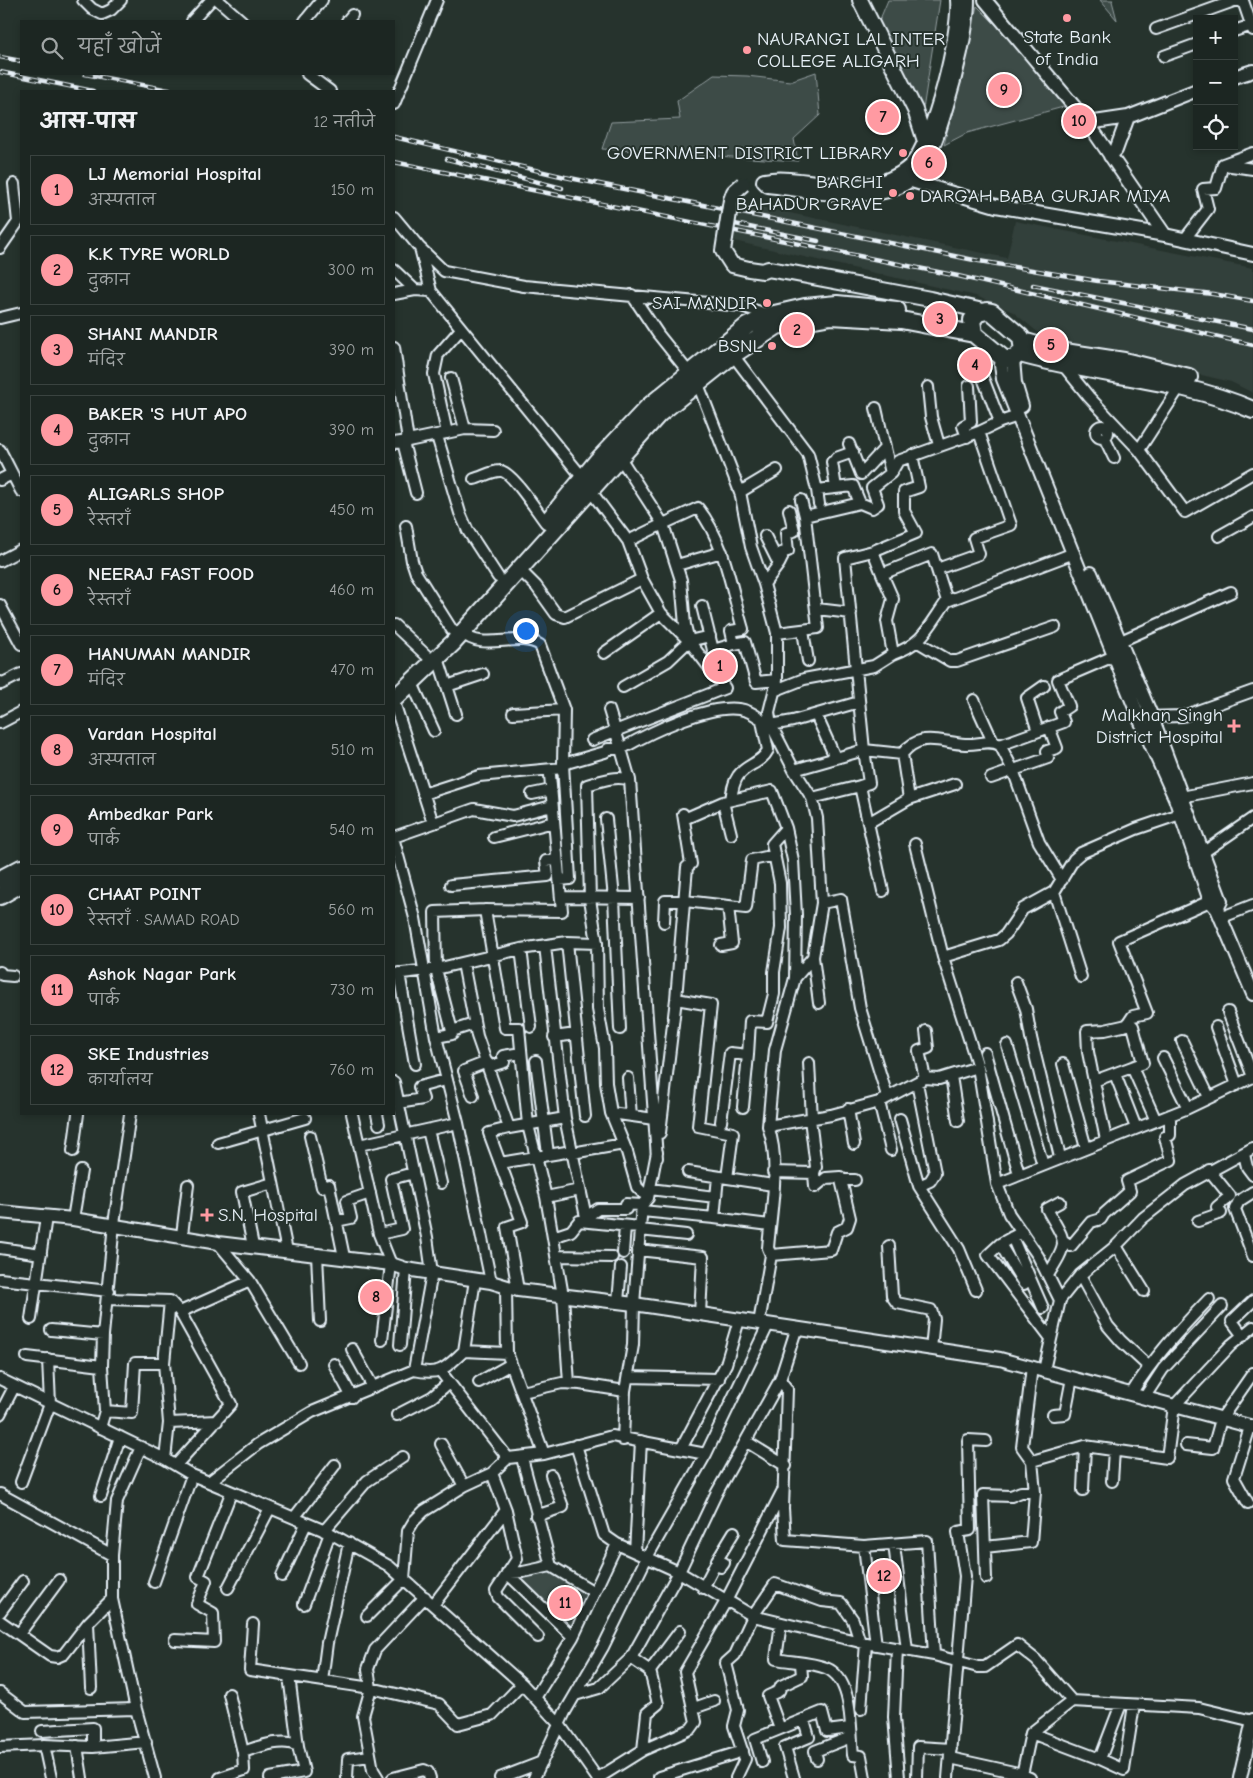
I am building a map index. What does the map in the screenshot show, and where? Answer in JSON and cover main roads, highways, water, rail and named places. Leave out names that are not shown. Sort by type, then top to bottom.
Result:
[{"type":"main road","points":[[860,0],[915,110],[925,142]]},
{"type":"main road","points":[[958,0],[957,20],[945,83],[925,142],[912,165],[903,173],[882,182],[850,187],[764,182],[743,184],[734,192],[731,200],[723,251],[732,265],[763,271],[766,275],[976,321],[1015,353],[1063,365],[1181,385],[1224,398],[1253,410]]},
{"type":"main road","points":[[764,182],[768,185],[848,194],[868,194],[908,180],[914,175],[925,159],[940,124],[951,89],[967,0]]},
{"type":"main road","points":[[457,631],[498,576],[546,523],[586,484],[620,456],[747,326],[770,314],[837,304],[908,311],[976,321]]},
{"type":"main road","points":[[395,700],[412,683],[432,657],[518,569],[648,407],[777,326],[832,316],[901,320],[976,321],[992,312],[1018,334],[1015,353]]},
{"type":"main road","points":[[1015,353],[1058,351],[1098,355],[1160,369],[1253,398]]},
{"type":"main road","points":[[395,685],[432,657]]},
{"type":"main road","points":[[0,880],[20,869]]},
{"type":"main road","points":[[0,896],[20,885]]},
{"type":"railway","points":[[0,57],[20,61]]},
{"type":"railway","points":[[0,72],[88,90]]},
{"type":"railway","points":[[90,75],[169,90]]},
{"type":"railway","points":[[395,137],[565,177],[979,261],[1098,281],[1213,294],[1253,301]]},
{"type":"railway","points":[[447,159],[562,188]]},
{"type":"railway","points":[[395,162],[958,276],[1253,345]]},
{"type":"railway","points":[[725,222],[818,241]]},
{"type":"railway","points":[[1033,285],[1253,329]]},
{"type":"place","name":"State Bank of India","points":[[1067,18]]},
{"type":"place","name":"NAURANGI LAL INTER COLLEGE ALIGARH","points":[[747,50]]},
{"type":"place","name":"Ambedkar Park","points":[[1004,90]]},
{"type":"place","name":"HANUMAN MANDIR","points":[[883,117]]},
{"type":"place","name":"CHAAT POINT","points":[[1079,121]]},
{"type":"place","name":"GOVERNMENT DISTRICT LIBRARY","points":[[903,153]]},
{"type":"place","name":"NEERAJ FAST FOOD","points":[[929,163]]},
{"type":"place","name":"BARCHI BAHADUR GRAVE","points":[[893,193]]},
{"type":"place","name":"DARGAH BABA GURJAR MIYA","points":[[910,196]]},
{"type":"place","name":"SAI MANDIR","points":[[767,303]]},
{"type":"place","name":"SHANI MANDIR","points":[[940,319]]},
{"type":"place","name":"K.K TYRE WORLD","points":[[797,330]]},
{"type":"place","name":"ALIGARLS SHOP","points":[[1051,345]]},
{"type":"place","name":"BSNL","points":[[772,346]]},
{"type":"place","name":"BAKER 'S HUT APO","points":[[975,365]]},
{"type":"place","name":"LJ Memorial Hospital","points":[[720,666]]},
{"type":"place","name":"Malkhan Singh District Hospital","points":[[1234,726]]},
{"type":"place","name":"S.N. Hospital","points":[[207,1215]]},
{"type":"place","name":"Vardan Hospital","points":[[376,1297]]},
{"type":"place","name":"SKE Industries","points":[[884,1576]]},
{"type":"place","name":"Ashok Nagar Park","points":[[565,1603]]}]
